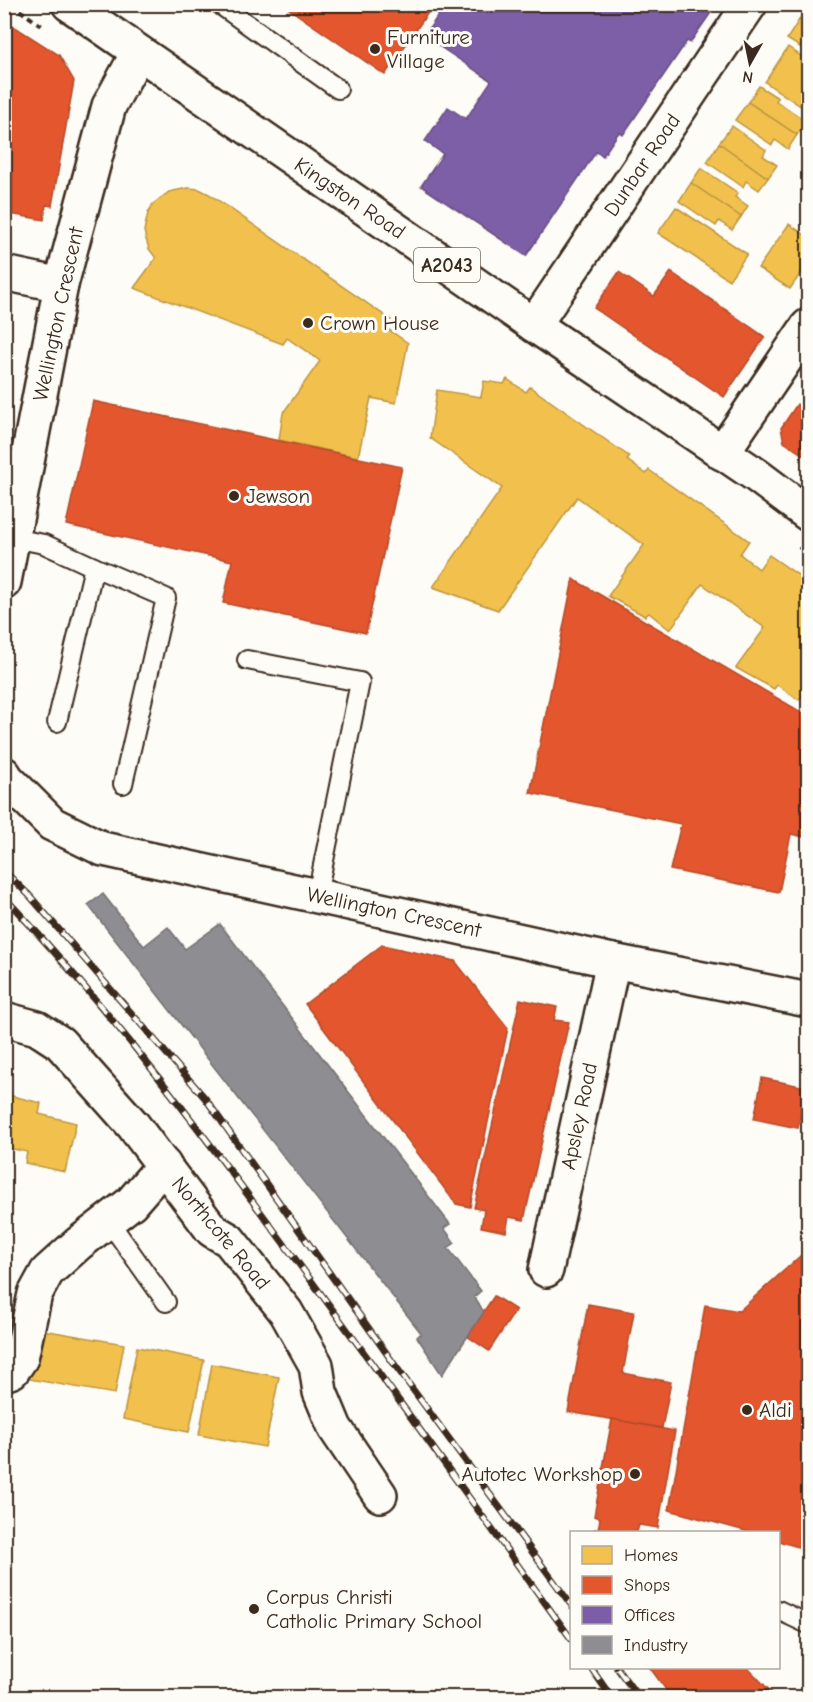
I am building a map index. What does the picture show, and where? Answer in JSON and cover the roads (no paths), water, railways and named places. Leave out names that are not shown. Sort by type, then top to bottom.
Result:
[{"type":"street","name":"Kingston Road","points":[[69,4],[534,325],[756,475],[808,514]]},
{"type":"street","name":"Dunbar Road","points":[[534,325],[750,4]]},
{"type":"street","name":"Wellington Crescent","points":[[4,582],[61,285],[110,106],[138,53]]},
{"type":"street","points":[[4,273],[61,285]]},
{"type":"street","points":[[722,453],[808,326]]},
{"type":"street","name":"Wellington Crescent","points":[[4,774],[52,824],[103,849],[613,961],[808,1000]]},
{"type":"street","name":"Apsley Road","points":[[546,1270],[613,961]]},
{"type":"street","name":"Northcote Road","points":[[4,1019],[37,1028],[60,1042],[133,1125],[212,1230],[229,1240],[286,1312],[316,1365],[320,1392],[335,1428],[380,1495]]},
{"type":"street","points":[[4,1374],[12,1371],[21,1358],[35,1294],[47,1272],[78,1244],[131,1203],[164,1165]]},
{"type":"lane","points":[[219,4],[338,89]]},
{"type":"lane","points":[[13,538],[44,544],[166,598],[123,784]]},
{"type":"lane","points":[[57,722],[94,567]]},
{"type":"lane","points":[[247,660],[360,682],[317,895]]},
{"type":"lane","points":[[108,1220],[166,1302]]},
{"type":"lane","points":[[780,1611],[808,1624]]},
{"type":"railway","points":[[4,871],[29,895],[205,1098],[397,1368],[570,1603]]},
{"type":"railway","points":[[4,897],[81,983],[190,1117],[570,1637]]},
{"type":"railway","points":[[592,1669],[612,1698]]},
{"type":"railway","points":[[618,1669],[639,1698]]},
{"type":"place","name":"Furniture Village","points":[[375,49]]},
{"type":"place","name":"Crown House","points":[[308,323]]},
{"type":"place","name":"Jewson","points":[[234,496]]},
{"type":"place","name":"Aldi","points":[[747,1410]]},
{"type":"place","name":"Autotec Workshop","points":[[635,1474]]},
{"type":"place","name":"Corpus Christi Catholic Primary School","points":[[254,1609]]}]
